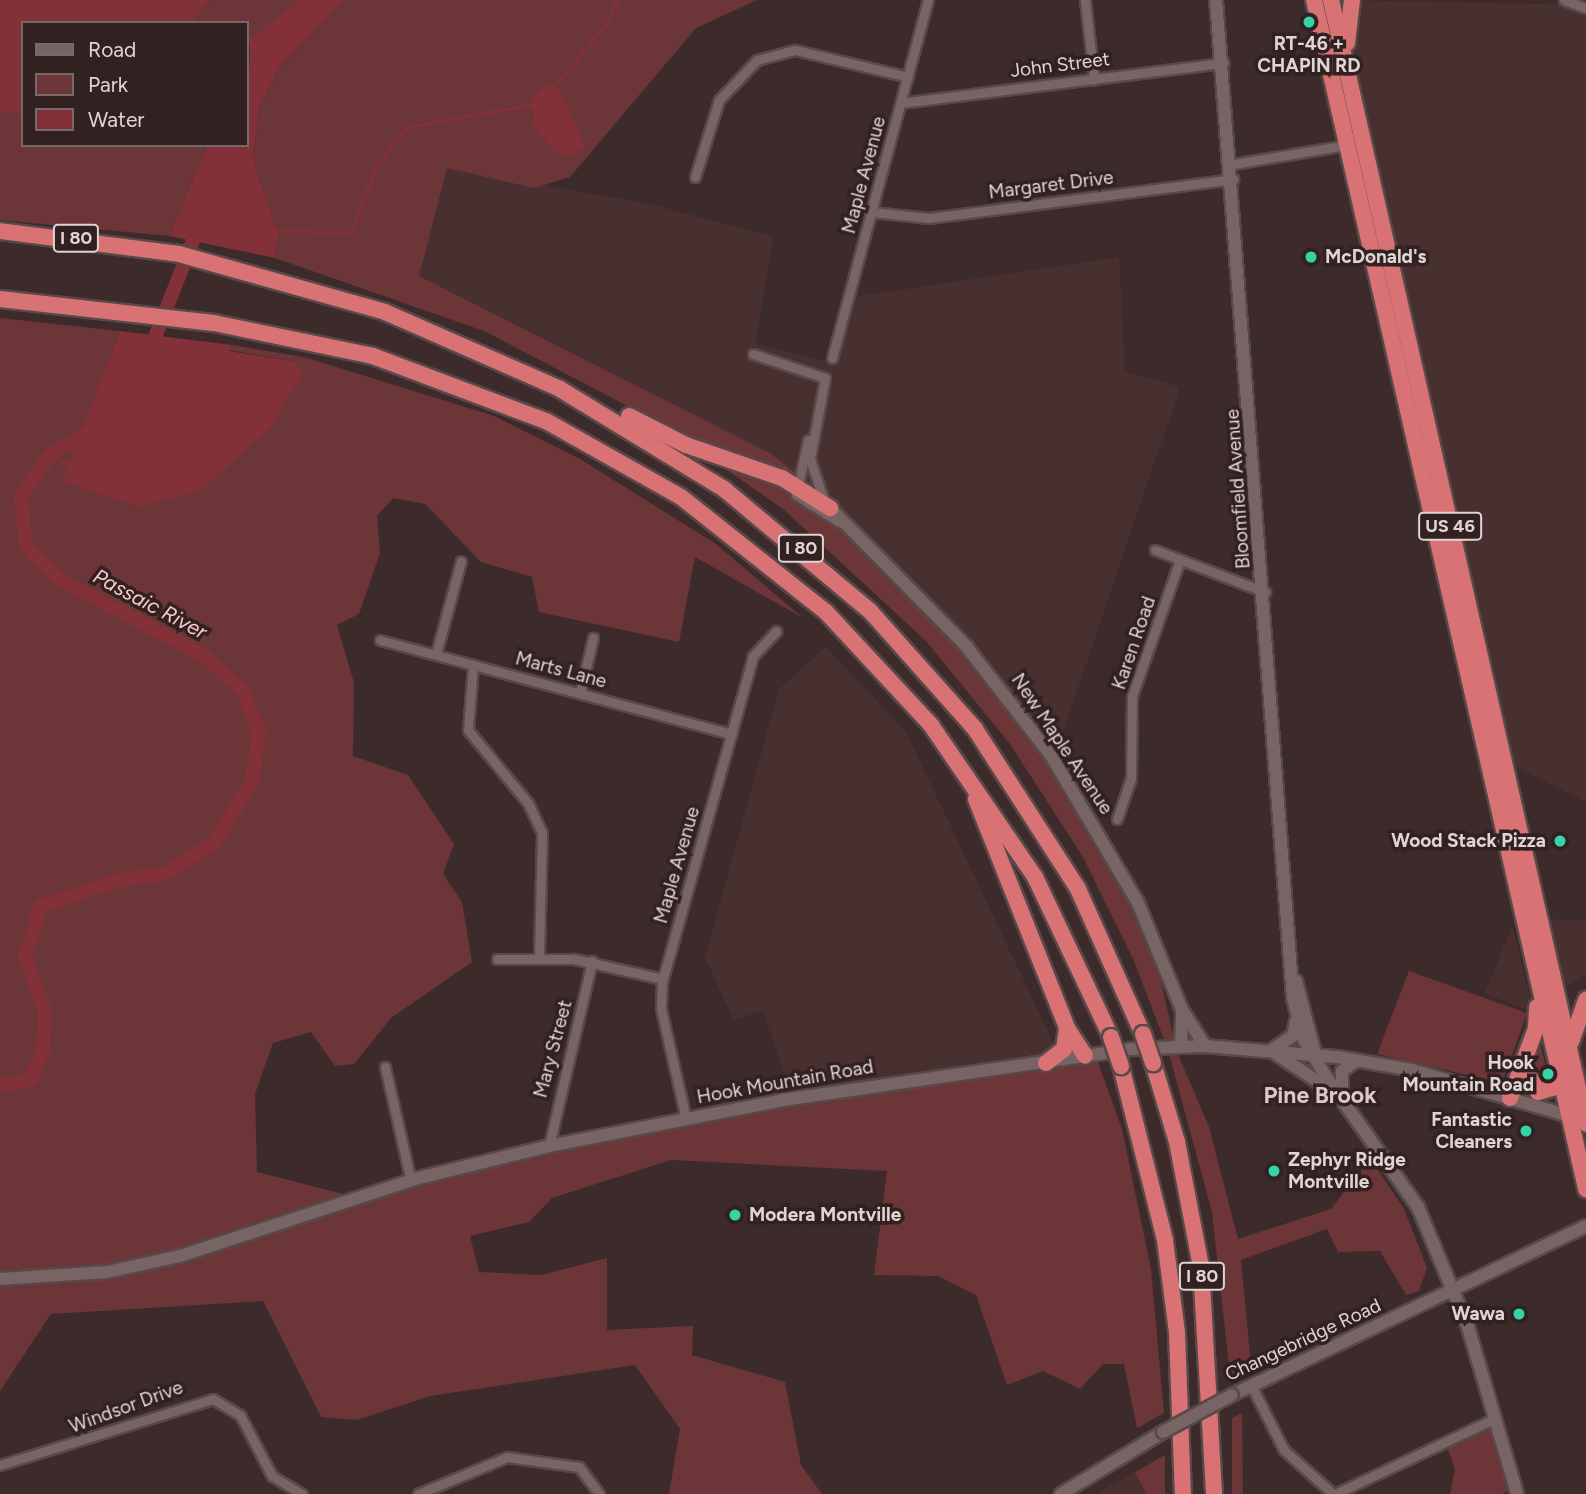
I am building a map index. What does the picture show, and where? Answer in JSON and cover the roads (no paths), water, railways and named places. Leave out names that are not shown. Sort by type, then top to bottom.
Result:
[{"type":"highway","name":"US 46","points":[[1314,0],[1537,987],[1586,1189]]},
{"type":"highway","name":"US 46","points":[[1331,0],[1586,1122]]},
{"type":"highway","points":[[1350,87],[1346,35],[1352,0]]},
{"type":"highway","name":"I 80","points":[[0,230],[151,249],[270,276],[385,312],[505,362],[645,436],[724,489],[816,561],[900,642],[975,729],[1047,835],[1092,915],[1143,1034],[1180,1152],[1201,1266],[1214,1494]]},
{"type":"highway","name":"I 80","points":[[0,299],[245,327],[442,378],[628,465],[795,585],[931,725],[1035,877],[1111,1037],[1121,1066],[1165,1240],[1177,1333],[1183,1494]]},
{"type":"highway","points":[[505,362],[687,446],[794,484],[830,508]]},
{"type":"highway","points":[[931,725],[993,832],[1067,1028],[1085,1056]]},
{"type":"highway","points":[[1510,1098],[1536,1028],[1537,987]]},
{"type":"highway","points":[[1570,1051],[1586,1000]]},
{"type":"highway","points":[[1046,1063],[1064,1049],[1067,1028]]},
{"type":"highway","points":[[1522,1065],[1533,1089],[1562,1089],[1576,1077]]},
{"type":"main road","name":"Bloomfield Avenue","points":[[1216,0],[1233,164],[1294,1003],[1315,1055],[1344,1104],[1405,1182],[1453,1291],[1496,1418],[1517,1494]]},
{"type":"main road","name":"New Maple Avenue","points":[[830,508],[966,646],[1052,757],[1138,903],[1182,1010],[1205,1046]]},
{"type":"main road","name":"Bloomfield Avenue","points":[[1294,976],[1315,1055]]},
{"type":"main road","points":[[1270,1051],[1293,1036],[1294,1003]]},
{"type":"main road","name":"New Maple Avenue","points":[[1181,1045],[1182,1010]]},
{"type":"main road","name":"Hook Mountain Road","points":[[0,1279],[107,1272],[180,1256],[411,1181],[549,1146],[875,1084],[1181,1045],[1315,1055],[1356,1061],[1510,1098],[1586,1122]]},
{"type":"main road","points":[[1270,1051],[1300,1064],[1344,1104]]},
{"type":"main road","points":[[1344,1104],[1340,1077],[1356,1061]]},
{"type":"main road","name":"Changebridge Road","points":[[1061,1494],[1163,1432],[1251,1385],[1571,1238],[1586,1226]]},
{"type":"main road","name":"Changebridge Road","points":[[1571,1238],[1586,1239]]},
{"type":"street","name":"Maple Avenue","points":[[832,358],[928,0]]},
{"type":"street","points":[[1085,0],[1094,79]]},
{"type":"street","points":[[1564,0],[1586,8]]},
{"type":"street","points":[[695,177],[719,100],[757,60],[795,50],[908,77]]},
{"type":"street","name":"John Street","points":[[901,103],[1224,63]]},
{"type":"street","points":[[1233,164],[1347,145]]},
{"type":"street","name":"Margaret Drive","points":[[872,212],[929,218],[1234,180]]},
{"type":"street","points":[[753,354],[822,374],[811,469],[830,508]]},
{"type":"street","points":[[794,484],[815,425]]},
{"type":"street","name":"New Maple Avenue","points":[[794,484],[804,503],[858,536]]},
{"type":"street","points":[[1155,550],[1265,592]]},
{"type":"street","name":"Karen Road","points":[[1117,819],[1131,778],[1132,696],[1181,560]]},
{"type":"street","points":[[436,654],[461,561]]},
{"type":"street","name":"Maple Avenue","points":[[686,1119],[661,1009],[663,979],[757,648],[776,631]]},
{"type":"street","points":[[580,693],[593,638]]},
{"type":"street","name":"Marts Lane","points":[[380,640],[732,734]]},
{"type":"street","points":[[473,665],[468,730],[528,803],[542,833],[538,957]]},
{"type":"street","points":[[497,959],[538,957],[592,961],[663,979]]},
{"type":"street","name":"Mary Street","points":[[549,1146],[592,961]]},
{"type":"street","points":[[385,1067],[411,1181]]},
{"type":"street","points":[[1251,1385],[1283,1450],[1334,1494],[1496,1418]]},
{"type":"street","name":"Windsor Drive","points":[[0,1465],[213,1399],[240,1415],[272,1476],[302,1494]]},
{"type":"street","points":[[418,1494],[507,1457],[579,1467],[599,1494]]},
{"type":"water","points":[[0,0],[210,0],[194,21],[21,21],[21,113],[0,113]]},
{"type":"water","points":[[300,0],[344,0],[279,67],[259,108],[253,161],[279,235],[275,258],[169,236],[206,147],[248,147],[250,39]]},
{"type":"water","points":[[546,85],[559,88],[585,146],[572,155],[555,153],[535,127],[531,97]]},
{"type":"water","points":[[120,331],[232,345],[229,351],[293,361],[303,373],[271,427],[202,490],[140,507],[62,482]]},
{"type":"waterway","points":[[551,89],[606,25],[617,0]]},
{"type":"waterway","points":[[276,229],[351,234],[375,167],[407,127],[533,104]]},
{"type":"waterway","name":"Passaic River","points":[[150,350],[200,223]]},
{"type":"waterway","name":"Passaic River","points":[[0,1086],[30,1080],[43,1051],[45,1011],[25,956],[41,906],[116,881],[165,873],[215,842],[252,782],[259,733],[243,691],[203,655],[62,581],[26,547],[21,497],[50,455],[92,430]]},
{"type":"waterway","points":[[50,455],[71,465]]},
{"type":"place","name":"RT-46 + CHAPIN RD","points":[[1309,22]]},
{"type":"place","name":"McDonald's","points":[[1311,257]]},
{"type":"place","name":"Wood Stack Pizza","points":[[1560,841]]},
{"type":"place","name":"Hook Mountain Road","points":[[1548,1074]]},
{"type":"place","name":"Fantastic Cleaners","points":[[1526,1131]]},
{"type":"place","name":"Zephyr Ridge Montville","points":[[1274,1171]]},
{"type":"place","name":"Modera Montville","points":[[735,1215]]},
{"type":"place","name":"Wawa","points":[[1519,1314]]},
{"type":"district","name":"Pine Brook","points":[[1320,1095]]}]
